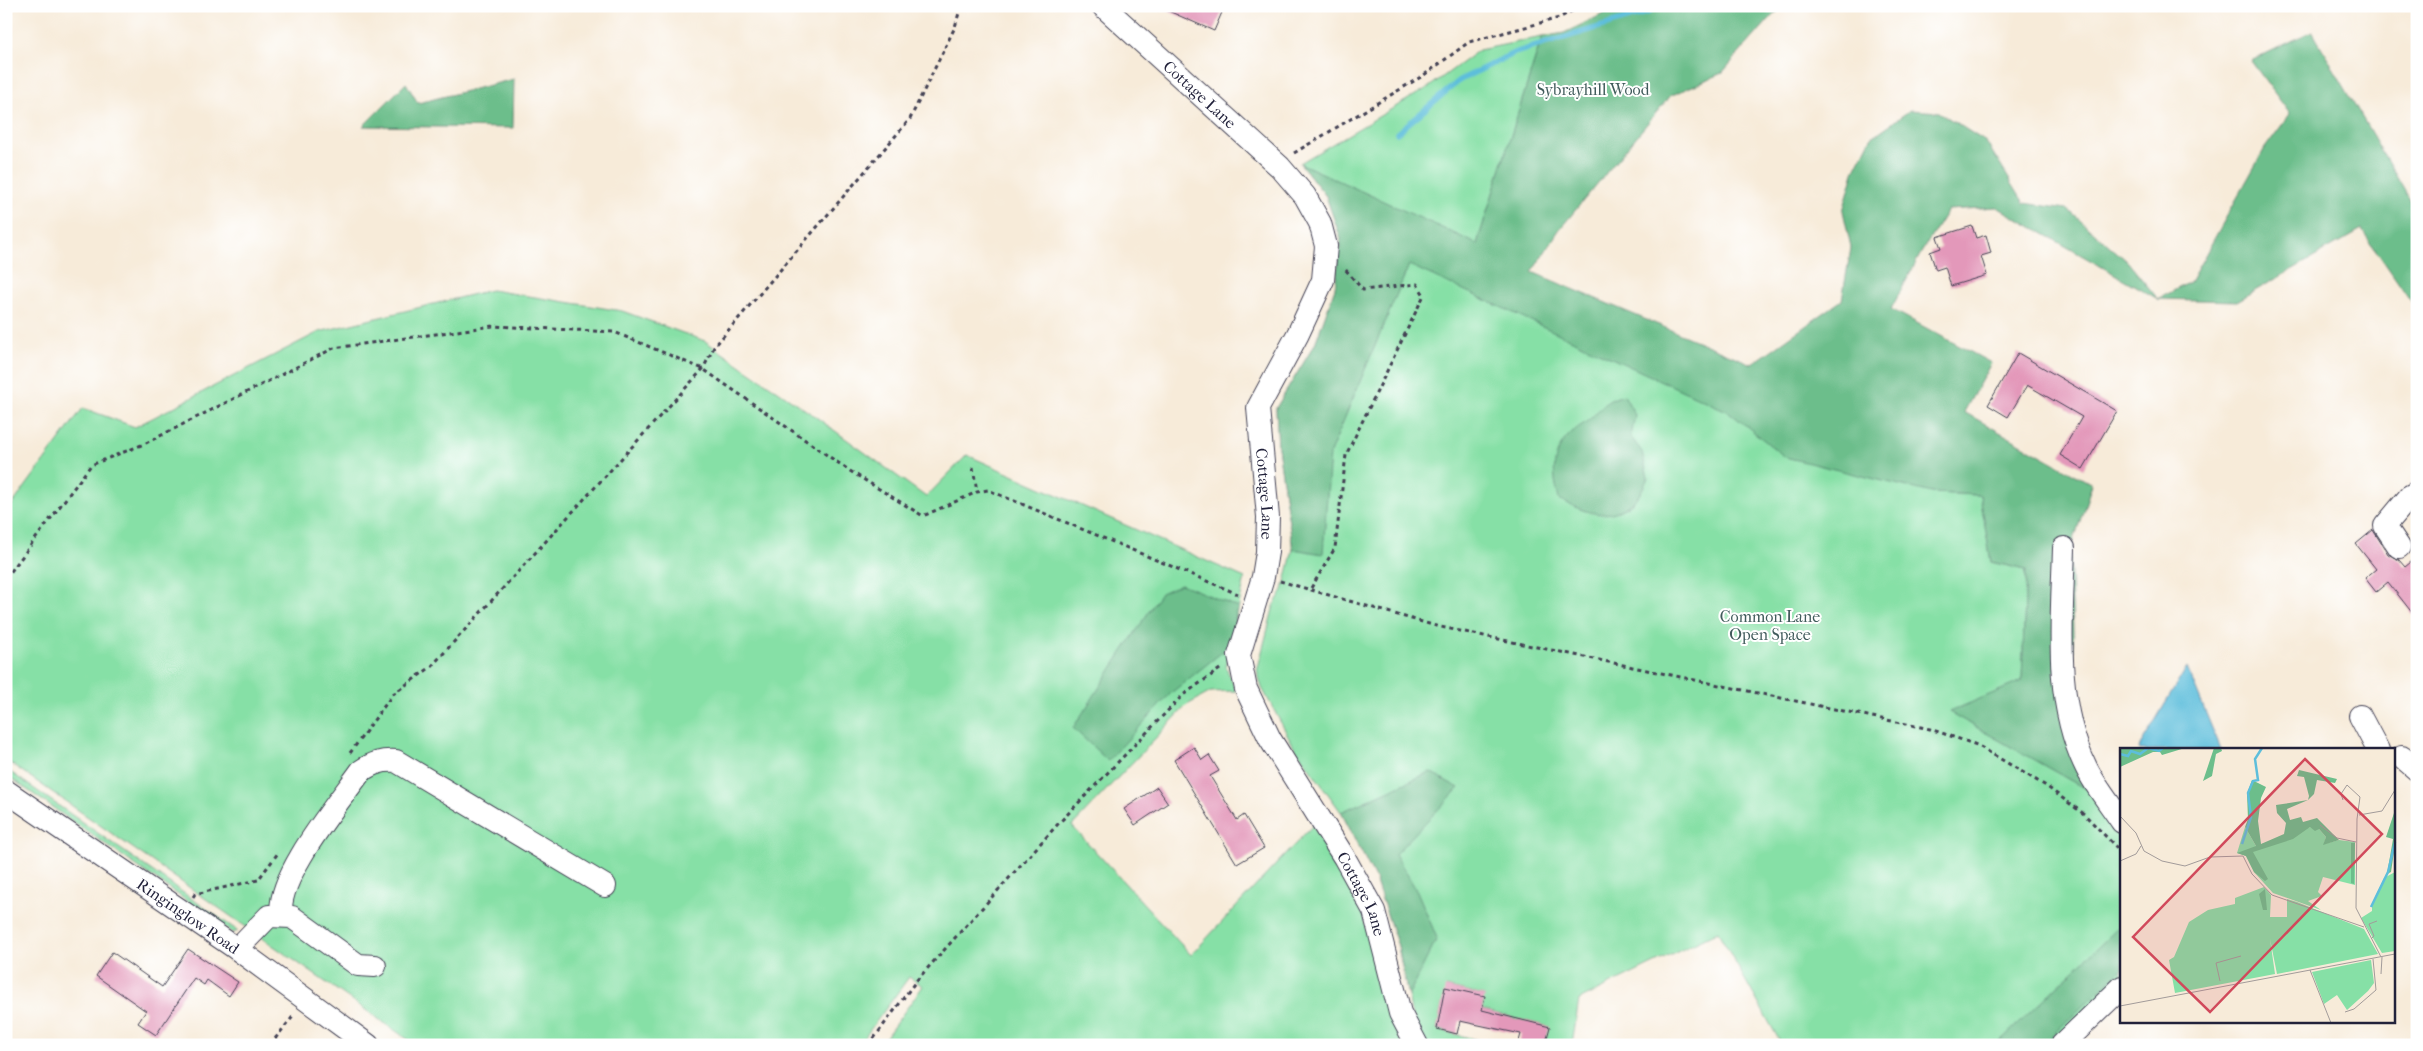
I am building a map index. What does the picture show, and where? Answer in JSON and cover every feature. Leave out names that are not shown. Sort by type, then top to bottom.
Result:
[{"type":"street","name":"Cottage Lane","points":[[1103,6],[1280,167],[1304,196],[1320,223],[1326,246],[1323,280],[1298,334],[1258,408],[1268,517],[1267,552],[1263,576],[1239,655],[1246,689],[1270,739],[1344,858],[1374,911],[1400,1013],[1417,1045]]},
{"type":"street","points":[[2399,547],[2385,526],[2410,496],[2417,492]]},
{"type":"street","points":[[2064,548],[2061,660],[2071,723],[2086,768],[2120,819]]},
{"type":"street","points":[[2360,716],[2377,748]]},
{"type":"street","points":[[282,916],[280,906],[295,864],[361,771],[371,764],[384,760],[396,762],[605,886]]},
{"type":"street","name":"Ringinglow Road","points":[[6,791],[237,949],[368,1045]]},
{"type":"street","points":[[237,949],[269,916],[292,917],[358,965],[375,966]]},
{"type":"street","points":[[2062,1045],[2120,989]]},
{"type":"path","points":[[346,759],[393,694],[431,666],[703,369],[714,348],[910,119],[955,27],[962,6]]},
{"type":"path","points":[[1280,167],[1290,155],[1424,75],[1469,42],[1559,18],[1581,6]]},
{"type":"path","points":[[1311,588],[1335,548],[1346,455],[1424,295],[1418,284],[1363,290],[1326,246]]},
{"type":"path","points":[[6,578],[91,465],[144,444],[334,348],[493,326],[614,332],[703,369],[850,471],[923,516],[977,492],[988,490],[1256,600]]},
{"type":"path","points":[[973,466],[977,492]]},
{"type":"path","points":[[1263,576],[1311,588],[1436,626],[1930,729],[1977,745],[2046,786],[2084,814],[2120,851]]},
{"type":"path","points":[[869,1045],[916,981],[1058,824],[1183,695],[1239,655]]},
{"type":"path","points":[[182,911],[195,894],[258,880],[282,848]]},
{"type":"path","points":[[270,1045],[306,999]]},
{"type":"green space","name":"Sybrayhill Wood","points":[[1620,6],[1784,6],[1774,14],[1722,73],[1670,96],[1559,230],[1532,272],[1752,364],[1842,300],[1851,247],[1843,211],[1854,172],[1871,138],[1910,110],[1939,112],[1986,142],[2024,203],[2067,209],[2127,261],[2158,299],[1997,207],[1948,210],[1921,253],[1891,309],[1991,363],[1964,412],[2092,484],[2070,552],[2075,680],[2091,792],[1949,712],[2022,681],[2026,570],[1991,562],[1980,495],[1932,493],[1785,457],[1729,412],[1409,265],[1330,453],[1323,554],[1293,549],[1278,447],[1276,408],[1315,344],[1335,288],[1341,239],[1326,196],[1300,163],[1477,244],[1542,37],[1564,33]]},
{"type":"green space","points":[[2312,31],[2417,212],[2417,310],[2362,230],[2237,301],[2158,299],[2190,282],[2265,148],[2290,114],[2251,61]]},
{"type":"green space","name":"Common Lane Open Space","points":[[1542,37],[1477,244],[1932,493],[1980,495],[1991,562],[2026,570],[2022,682],[1950,712],[2091,792],[2120,829],[2120,981],[2053,1045],[1782,1045],[1718,932],[1579,1000],[1572,1045],[1538,1045],[1549,1027],[1482,1010],[1484,996],[1446,987],[1437,1029],[1477,1040],[1478,1045],[1425,1045],[1413,1021],[1398,946],[1374,876],[1341,812],[1293,745],[1262,688],[1257,671],[1274,605],[1283,590],[1293,549],[1278,447],[1276,408],[1315,344],[1335,288],[1341,239],[1326,196],[1300,163],[1429,87],[1479,50]]},
{"type":"green space","points":[[514,79],[513,128],[363,126],[406,83],[418,103]]},
{"type":"green space","points":[[491,290],[622,311],[705,341],[816,417],[926,497],[967,455],[1245,578],[1226,667],[1236,691],[1211,692],[1187,705],[1072,826],[1191,955],[1313,825],[1362,912],[1378,978],[1392,1021],[1403,1045],[880,1045],[923,986],[909,977],[859,1045],[416,1045],[6,760],[6,513],[83,408],[135,427],[319,332]]},
{"type":"green space","points":[[1624,395],[1635,415],[1631,437],[1642,452],[1648,478],[1640,493],[1625,508],[1606,514],[1588,512],[1559,499],[1554,474],[1558,451],[1562,444],[1570,434],[1590,419],[1605,404],[1612,399]]},
{"type":"green space","points":[[1181,584],[1237,607],[1231,645],[1171,693],[1108,761],[1073,728],[1161,593]]},
{"type":"green space","points":[[6,769],[238,931],[233,933],[6,775]]},
{"type":"green space","points":[[1430,772],[1459,788],[1395,854],[1417,891],[1437,938],[1408,996],[1398,946],[1374,876],[1341,812]]},
{"type":"green space","points":[[2120,926],[2120,971],[2042,1045],[1996,1045]]},
{"type":"water","points":[[2187,667],[2220,748],[2140,748]]},
{"type":"building","points":[[1157,6],[1215,6],[1223,10],[1214,31]]},
{"type":"building","points":[[1972,226],[1976,238],[1986,235],[1991,253],[1981,256],[1987,275],[1951,286],[1945,267],[1936,270],[1930,252],[1941,248],[1937,237]]},
{"type":"building","points":[[2018,353],[2117,411],[2083,469],[2060,455],[2082,417],[2027,385],[2008,417],[1988,405]]},
{"type":"building","points":[[2373,530],[2388,554],[2399,560],[2405,567],[2417,557],[2417,619],[2388,582],[2376,592],[2365,578],[2376,569],[2356,544]]},
{"type":"building","points":[[1194,747],[1202,760],[1209,755],[1219,771],[1210,776],[1237,820],[1244,815],[1264,848],[1237,864],[1174,760]]},
{"type":"building","points":[[1157,787],[1168,803],[1135,825],[1124,809]]},
{"type":"building","points":[[188,949],[238,982],[229,996],[207,980],[204,985],[194,978],[156,1035],[138,1023],[146,1011],[96,976],[112,952],[162,987]]},
{"type":"building","points":[[1445,987],[1485,996],[1482,1010],[1550,1027],[1545,1045],[1518,1045],[1521,1034],[1460,1021],[1457,1034],[1437,1029]]},
{"type":"waterway","points":[[1397,133],[1460,80],[1514,53],[1649,12],[1654,6]]}]
